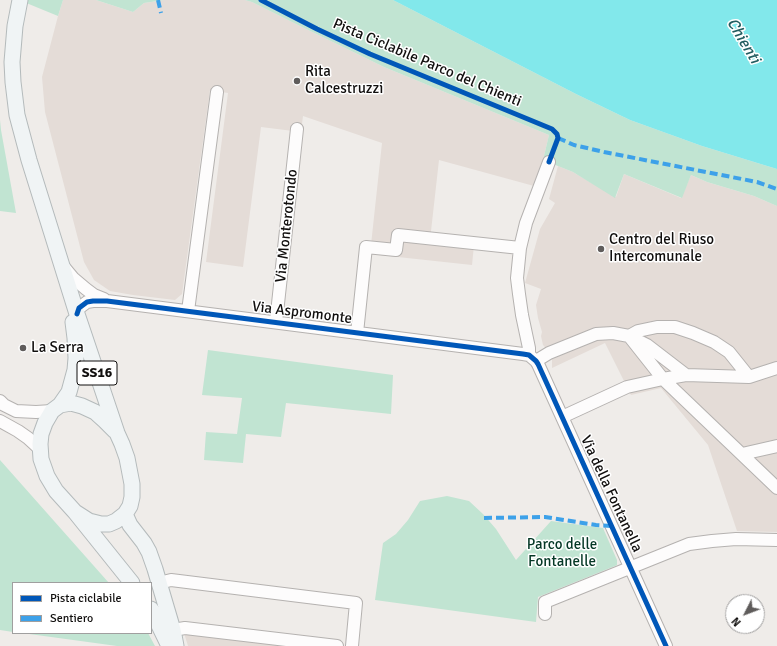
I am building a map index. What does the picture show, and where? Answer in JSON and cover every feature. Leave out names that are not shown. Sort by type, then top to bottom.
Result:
[{"type":"main road","name":"SS16","points":[[20,0],[15,26],[12,56],[14,98],[17,115],[29,160],[77,314],[117,433],[127,458],[132,484],[130,506],[125,514],[116,521],[109,524],[89,522],[75,512]]},
{"type":"main road","name":"SS16","points":[[51,228],[55,252],[70,305],[75,338],[76,358],[75,370],[69,392],[45,423],[41,434],[41,459],[47,476],[56,491],[75,512],[131,582]]},
{"type":"main road","name":"SS16","points":[[56,408],[71,403],[82,406],[95,412],[117,433]]},
{"type":"main road","points":[[125,514],[130,525],[149,552],[173,630],[176,646]]},
{"type":"main road","points":[[152,611],[169,646]]},
{"type":"street","points":[[188,311],[218,92]]},
{"type":"street","name":"Via Monterotondo","points":[[276,322],[298,129]]},
{"type":"street","name":"Via della Fontanella","points":[[549,162],[526,223],[520,248],[517,278],[518,294],[529,348],[532,358],[562,417],[666,646]]},
{"type":"street","points":[[357,332],[366,247],[396,250],[398,235],[520,248]]},
{"type":"street","name":"Via Aspromonte","points":[[62,264],[73,278],[86,289],[94,295],[107,301]]},
{"type":"street","name":"Via Aspromonte","points":[[77,314],[79,308],[87,302],[107,301],[523,354],[532,358]]},
{"type":"street","points":[[629,336],[638,331],[657,327],[675,327],[693,333],[714,342],[730,352],[749,377]]},
{"type":"street","points":[[532,358],[550,353],[596,334],[613,332],[629,336],[647,345],[686,375]]},
{"type":"street","points":[[629,336],[663,379],[777,488]]},
{"type":"street","points":[[562,417],[627,387],[686,375],[749,377],[777,368]]},
{"type":"street","points":[[0,401],[16,411],[36,412],[56,408]]},
{"type":"street","points":[[0,421],[18,431],[40,449]]},
{"type":"street","points":[[742,454],[777,446]]},
{"type":"street","points":[[545,614],[545,602],[689,544],[736,539],[777,540]]},
{"type":"street","points":[[159,583],[172,580],[356,603],[352,646]]},
{"type":"street","points":[[173,630],[185,628],[337,646]]},
{"type":"shaded area","points":[[63,0],[96,0],[133,12],[144,3],[164,0],[245,0],[252,2],[384,67],[549,135],[543,160],[534,186],[439,160],[430,240],[474,245],[472,265],[370,254],[382,143],[303,116],[301,132],[261,127],[243,267],[206,262],[228,93],[210,90],[182,294],[175,300],[110,291],[94,280],[84,262],[45,112],[42,77]]},
{"type":"shaded area","points":[[558,166],[573,172],[616,197],[624,174],[681,198],[691,175],[707,182],[754,196],[777,206],[777,532],[737,531],[708,445],[661,388],[631,395],[605,343],[552,368],[552,359],[548,350],[543,345],[541,336],[542,332],[536,305],[541,289],[525,283],[540,229],[555,203],[549,199]]},
{"type":"shaded area","points":[[184,633],[295,646],[188,646]]},
{"type":"green space","points":[[19,0],[63,0],[58,16]]},
{"type":"green space","points":[[96,0],[164,0],[144,3],[133,12]]},
{"type":"green space","points":[[245,0],[393,0],[630,120],[702,146],[777,169],[777,206],[754,196],[707,182],[691,175],[682,198],[624,174],[615,198],[573,172],[543,160],[549,135],[384,67],[252,2]]},
{"type":"green space","points":[[0,120],[1,130],[16,213],[0,211]]},
{"type":"green space","points":[[208,350],[393,375],[391,414],[286,403],[281,437],[246,434],[243,463],[204,460],[206,432],[237,434],[242,398],[202,395]]},
{"type":"green space","points":[[0,460],[108,582],[12,582],[12,632],[0,630]]},
{"type":"green space","name":"Parco delle Fontanelle","points":[[447,496],[469,501],[496,529],[516,560],[551,521],[603,528],[617,560],[617,565],[538,597],[536,622],[375,600],[383,543],[396,534],[408,520],[420,501]]},
{"type":"green space","points":[[29,634],[149,634],[155,646],[117,646]]},
{"type":"water","name":"Chienti","points":[[393,0],[777,0],[777,169],[702,146],[630,120]]},
{"type":"marked path","points":[[158,0],[161,13]]},
{"type":"marked path","points":[[558,138],[574,145],[604,152],[757,182],[777,189]]},
{"type":"marked path","points":[[484,518],[545,517],[612,526]]},
{"type":"cycle path","name":"Pista Ciclabile Parco del Chienti","points":[[261,0],[370,54],[552,129],[557,134],[558,138],[549,162]]},
{"type":"cycle path","points":[[77,314],[79,308],[87,302],[107,301],[529,355],[538,364],[666,646]]},
{"type":"place","name":"Rita Calcestruzzi","points":[[297,81]]},
{"type":"place","name":"Centro del Riuso Intercomunale","points":[[601,249]]},
{"type":"place","name":"La Serra","points":[[23,348]]}]
